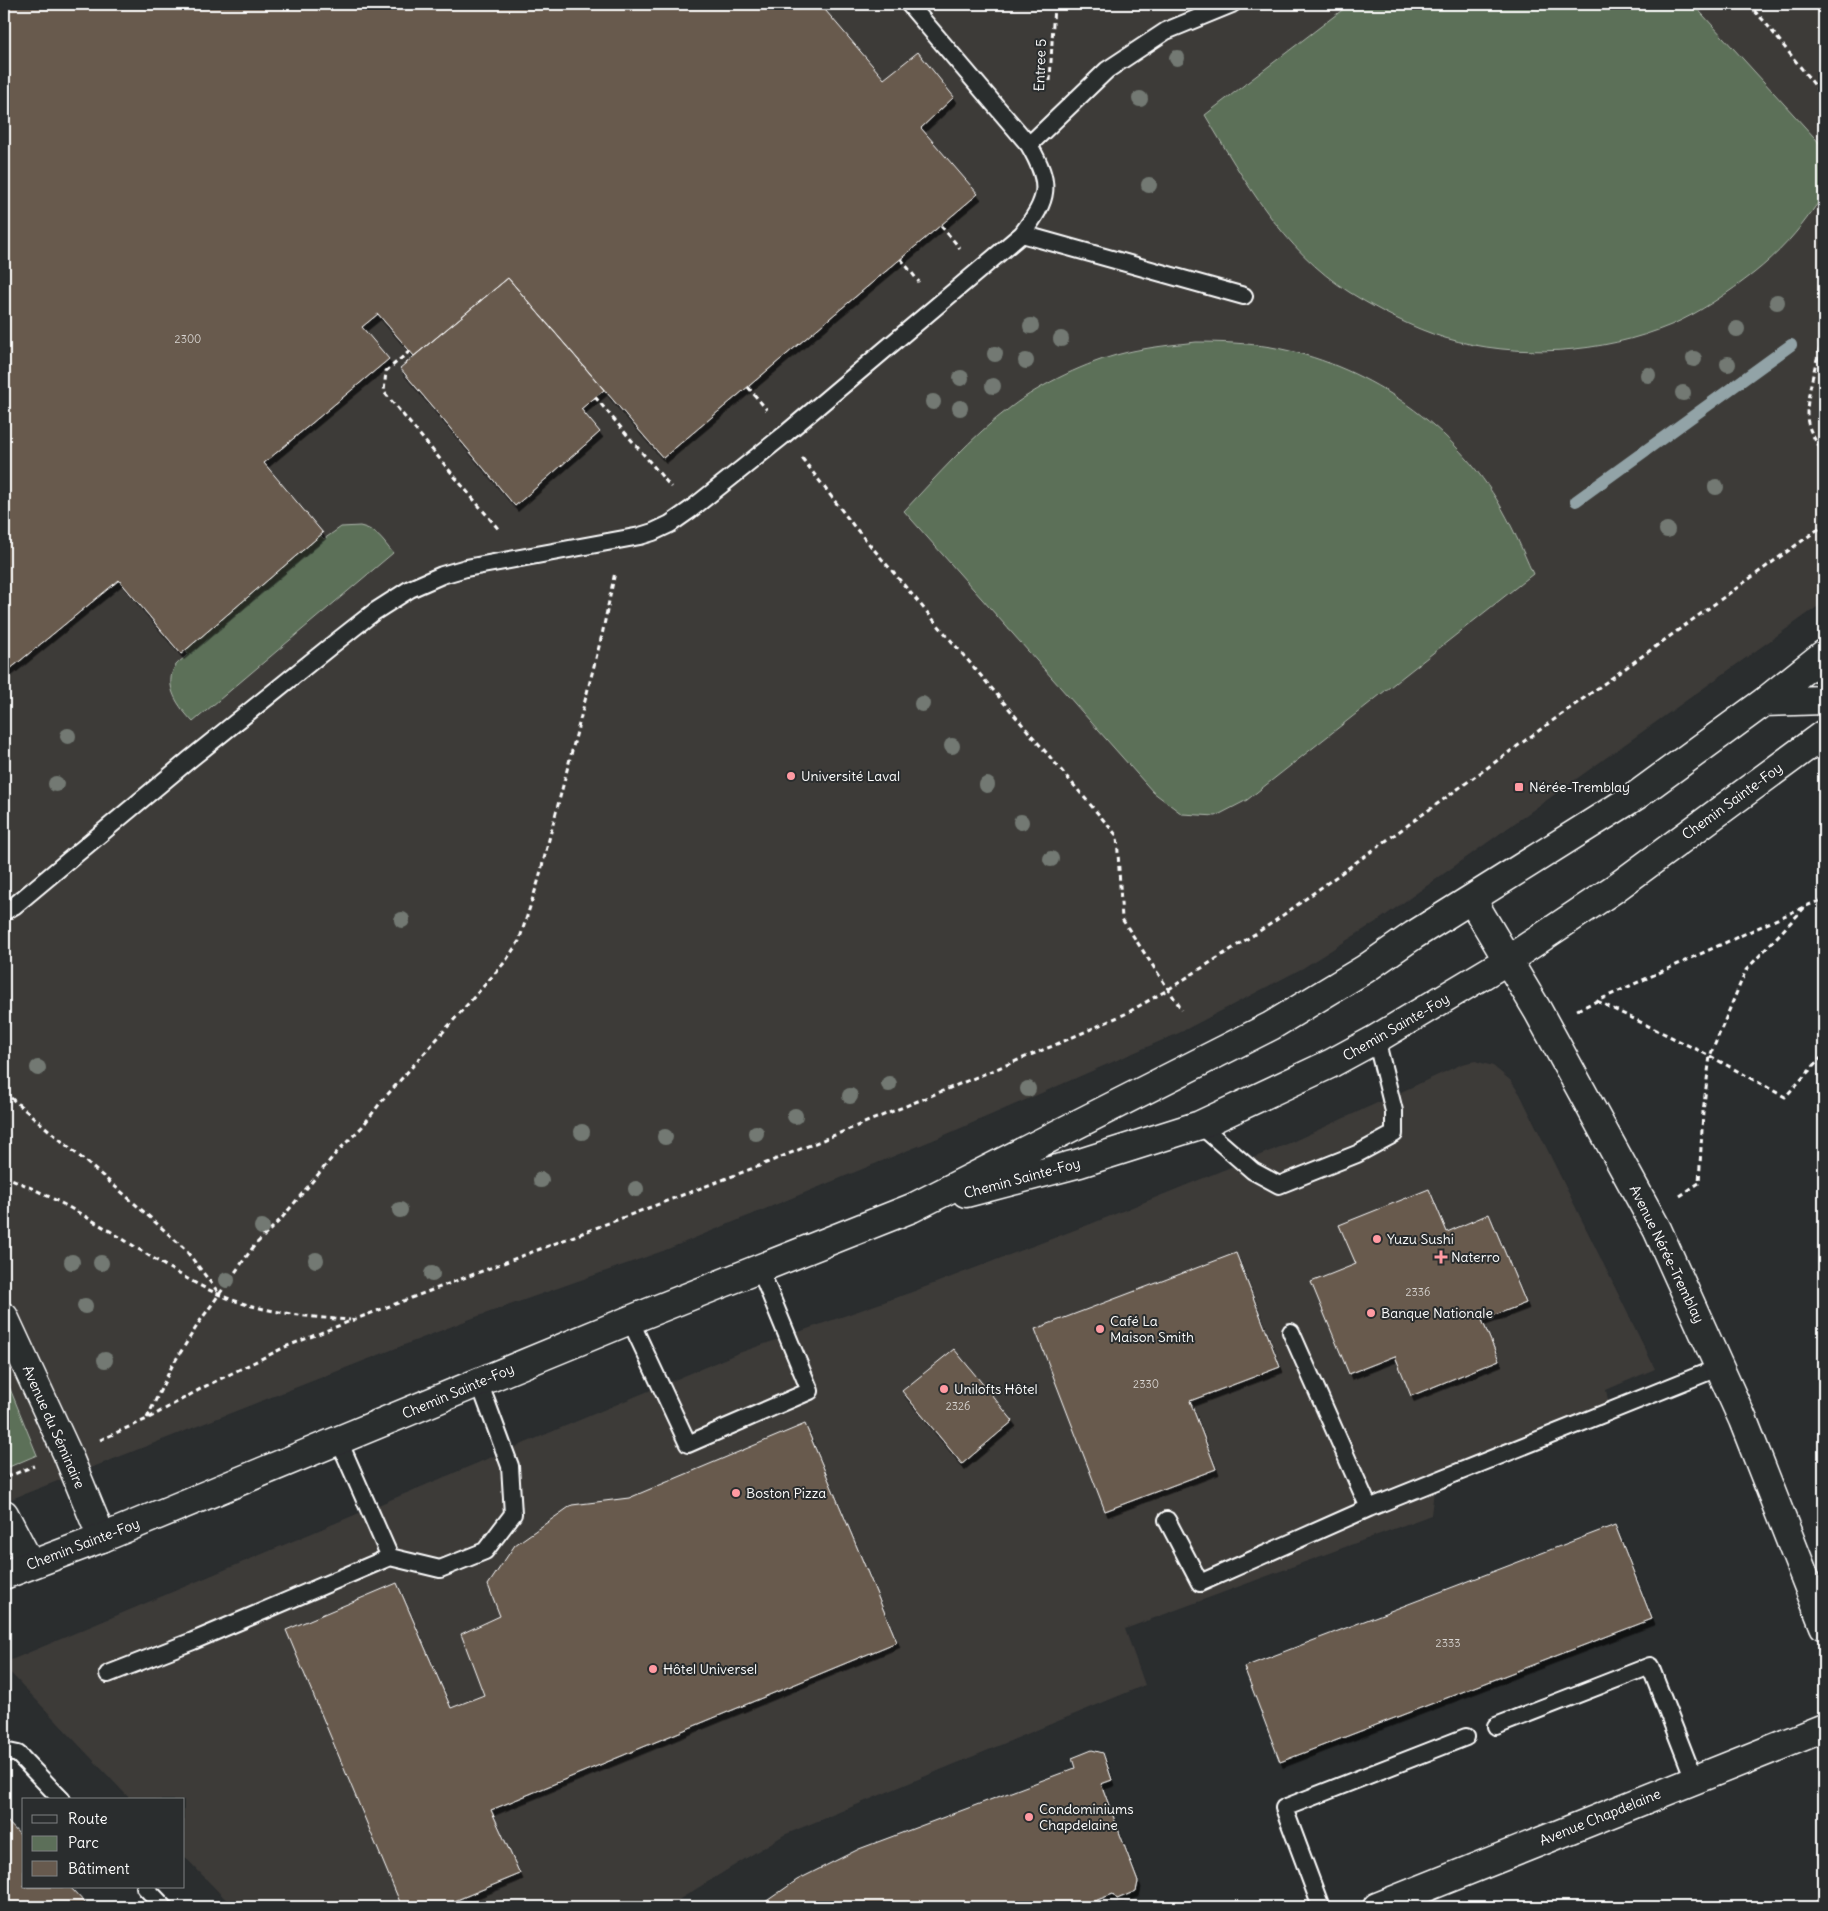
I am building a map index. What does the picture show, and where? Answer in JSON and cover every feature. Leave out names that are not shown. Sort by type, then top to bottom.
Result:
[{"type":"main road","name":"Chemin Sainte-Foy","points":[[4,1575],[102,1538],[759,1267],[912,1208],[1271,1026],[1365,969],[1414,935],[1637,795],[1764,702],[1824,654]]},
{"type":"main road","points":[[1764,702],[1824,700]]},
{"type":"main road","name":"Chemin Sainte-Foy","points":[[912,1208],[1080,1163],[1200,1125],[1330,1064],[1376,1040],[1508,960],[1614,889],[1824,734]]},
{"type":"main road","name":"Avenue Nérée-Tremblay","points":[[1472,900],[1508,960],[1650,1216],[1743,1420],[1824,1626]]},
{"type":"main road","name":"Avenue du Séminaire","points":[[4,1317],[67,1453],[102,1538]]},
{"type":"main road","points":[[4,1514],[30,1564]]},
{"type":"main road","name":"Avenue Chapdelaine","points":[[1391,1905],[1694,1779],[1824,1728]]},
{"type":"lane","points":[[4,912],[14,906],[287,681],[374,612],[395,598],[416,586],[442,575],[466,568],[622,540],[653,532],[690,510],[784,435],[1022,234],[1038,214],[1044,197],[1044,180],[1039,162],[1029,145],[909,4]]},
{"type":"lane","points":[[1029,145],[1107,70],[1166,31],[1232,4]]},
{"type":"lane","points":[[1022,234],[1244,296]]},
{"type":"lane","points":[[1200,1125],[1254,1171],[1279,1185],[1356,1154],[1394,1134],[1394,1111],[1376,1040]]},
{"type":"lane","points":[[630,1320],[688,1444],[810,1391],[759,1267]]},
{"type":"lane","points":[[1291,1332],[1369,1508]]},
{"type":"lane","points":[[1167,1520],[1200,1583],[1369,1508],[1720,1367]]},
{"type":"lane","points":[[108,1674],[193,1642],[390,1557],[440,1569],[485,1552],[513,1514],[510,1466],[479,1382]]},
{"type":"lane","points":[[339,1441],[390,1557]]},
{"type":"lane","points":[[1496,1726],[1650,1666],[1694,1779]]},
{"type":"lane","points":[[1320,1907],[1284,1808],[1466,1737]]},
{"type":"lane","points":[[4,1752],[18,1754],[60,1798]]},
{"type":"lane","points":[[146,1888],[164,1907]]},
{"type":"path","name":"Entree 5","points":[[1048,127],[1054,4]]},
{"type":"path","points":[[1748,4],[1764,21],[1824,97]]},
{"type":"path","points":[[1824,332],[1806,409],[1812,435],[1824,454]]},
{"type":"path","points":[[410,351],[386,371],[384,392],[523,558]]},
{"type":"path","points":[[594,396],[690,510]]},
{"type":"path","points":[[784,435],[853,525],[1117,836],[1122,919],[1182,1010]]},
{"type":"path","points":[[94,1442],[147,1419],[250,1363],[353,1320],[759,1166],[1055,1045],[1125,1014],[1169,989],[1272,923],[1824,525]]},
{"type":"path","points":[[147,1419],[172,1366],[219,1294],[254,1246],[281,1219],[336,1153],[362,1127],[388,1094],[499,968],[519,941],[538,882],[565,780],[602,635],[622,540]]},
{"type":"path","points":[[1545,1026],[1596,1000],[1824,899]]},
{"type":"path","points":[[1650,1216],[1699,1183],[1710,1056],[1746,970],[1806,906]]},
{"type":"path","points":[[1596,1000],[1710,1056],[1785,1097],[1821,1058]]},
{"type":"path","points":[[4,1092],[184,1248],[219,1294]]},
{"type":"path","points":[[4,1176],[54,1199],[170,1268],[219,1294],[237,1301],[305,1317],[353,1320]]},
{"type":"path","points":[[10,1476],[41,1463]]},
{"type":"shaded area","name":"Université Laval","points":[[4,4],[1824,4],[1824,602],[1379,920],[1303,968],[1179,1033],[938,1138],[663,1251],[473,1318],[4,1502]]},
{"type":"shaded area","points":[[1475,1061],[1493,1066],[1510,1080],[1520,1094],[1655,1369],[1606,1390],[1612,1419],[1434,1491],[1431,1515],[1125,1629],[1145,1685],[784,1835],[667,1907],[233,1907],[185,1857],[185,1798],[129,1798],[4,1666],[4,1663],[736,1354],[912,1292],[1093,1223],[1292,1142],[1462,1064]]},
{"type":"green space","points":[[1350,4],[1693,4],[1824,148],[1825,188],[1823,195],[1802,225],[1787,242],[1754,273],[1704,308],[1671,325],[1644,335],[1588,347],[1530,351],[1473,345],[1420,329],[1383,312],[1349,292],[1325,275],[1304,256],[1285,235],[1250,188],[1205,115]]},
{"type":"green space","points":[[1196,342],[1234,343],[1271,347],[1305,355],[1338,367],[1370,382],[1400,400],[1428,421],[1454,445],[1477,471],[1502,509],[1533,574],[1247,800],[1216,816],[1182,814],[1153,792],[904,511],[982,431],[1011,407],[1036,390],[1080,368],[1110,357],[1142,349]]},
{"type":"green space","points":[[360,526],[375,533],[393,553],[193,722],[182,710],[174,696],[171,681],[176,665],[188,654],[185,650],[320,535],[324,539],[341,527]]},
{"type":"green space","points":[[4,1374],[37,1455],[9,1467],[4,1457]]},
{"type":"building","points":[[4,4],[820,4],[884,79],[918,52],[954,97],[921,128],[978,194],[663,458],[508,278],[414,356],[378,314],[362,327],[389,359],[264,463],[323,533],[181,654],[119,580],[4,674]]},
{"type":"building","points":[[508,278],[604,390],[581,409],[600,432],[515,506],[400,368]]},
{"type":"building","points":[[1429,1189],[1447,1232],[1489,1214],[1526,1303],[1482,1320],[1499,1360],[1411,1396],[1395,1356],[1349,1374],[1311,1282],[1356,1264],[1339,1225]]},
{"type":"building","points":[[1236,1253],[1280,1367],[1190,1401],[1216,1469],[1105,1511],[1035,1329]]},
{"type":"building","points":[[954,1349],[1013,1421],[962,1464],[902,1391]]},
{"type":"building","name":"Hôtel Universel","points":[[805,1424],[897,1642],[491,1810],[520,1874],[440,1907],[402,1907],[286,1630],[397,1583],[451,1708],[484,1695],[461,1634],[500,1616],[488,1585],[515,1545],[572,1505],[629,1498]]},
{"type":"building","points":[[1615,1525],[1652,1619],[1280,1762],[1244,1667]]},
{"type":"building","name":"Condominiums Chapdelaine","points":[[1092,1750],[1103,1753],[1112,1780],[1101,1784],[1138,1882],[1136,1891],[1117,1899],[1113,1894],[1079,1907],[758,1907],[797,1880],[859,1849],[1075,1768],[1072,1758]]},
{"type":"building","points":[[4,1818],[22,1837],[22,1888],[71,1888],[89,1907],[4,1907]]},
{"type":"building","points":[[1824,1894],[1824,1907],[1811,1907]]},
{"type":"waterway","points":[[1576,501],[1791,345]]},
{"type":"place","name":"Université Laval","points":[[791,776]]},
{"type":"place","name":"Nérée-Tremblay","points":[[1519,787]]},
{"type":"place","name":"Yuzu Sushi","points":[[1377,1239]]},
{"type":"place","name":"Naterro","points":[[1441,1257]]},
{"type":"place","name":"Banque Nationale","points":[[1371,1313]]},
{"type":"place","name":"Café La Maison Smith","points":[[1100,1329]]},
{"type":"place","name":"Unilofts Hôtel","points":[[944,1389]]},
{"type":"place","name":"Boston Pizza","points":[[736,1493]]},
{"type":"place","name":"Hôtel Universel","points":[[653,1669]]},
{"type":"place","name":"Condominiums Chapdelaine","points":[[1029,1817]]}]
